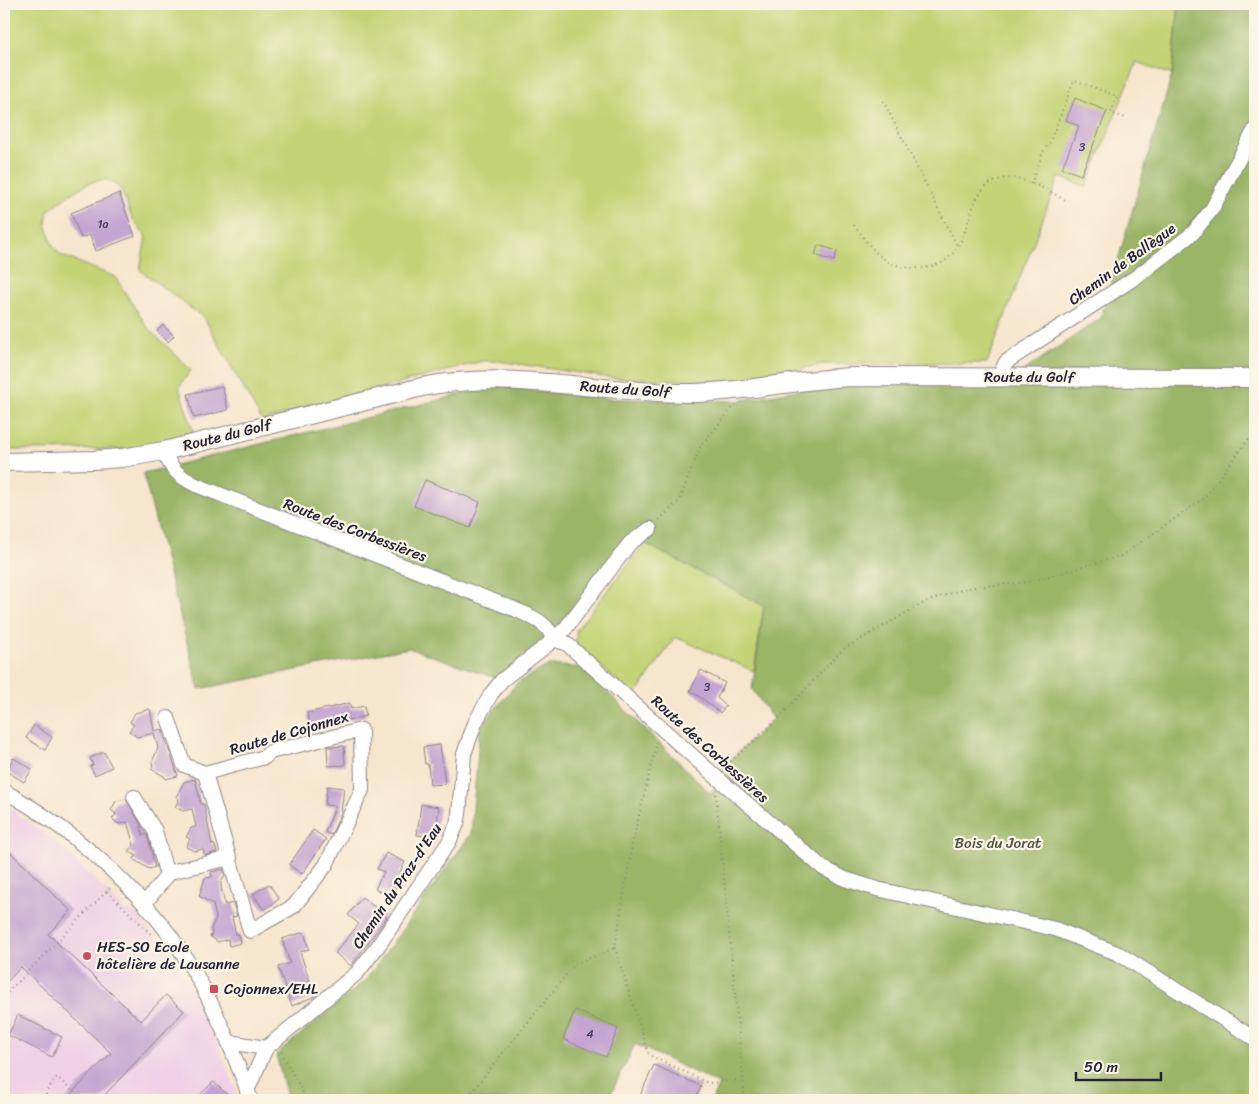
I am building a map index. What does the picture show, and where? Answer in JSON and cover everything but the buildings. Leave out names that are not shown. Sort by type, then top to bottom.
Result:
[{"type":"main road","name":"Route du Golf","points":[[4,462],[94,460],[122,458],[164,451],[422,387],[457,381],[515,380],[650,392],[711,392],[837,378],[1255,378]]},
{"type":"street","name":"Chemin de Ballègue","points":[[999,377],[1006,362],[1136,277],[1193,232],[1212,209],[1255,129]]},
{"type":"street","name":"Route des Corbessières","points":[[164,451],[171,468],[181,478],[196,485],[514,609],[546,627],[552,635],[552,639],[566,643],[715,776],[823,868],[845,879],[876,889],[1055,928],[1120,954],[1255,1039]]},
{"type":"street","name":"Chemin du Praz-d'Eau","points":[[249,1096],[270,1044],[358,973],[454,833],[460,814],[464,754],[482,708],[502,680],[565,629],[630,543],[650,529]]},
{"type":"street","points":[[168,718],[184,765],[205,773]]},
{"type":"street","name":"Route de Cojonnex","points":[[361,730],[362,790],[326,864],[294,906],[250,931],[230,858],[205,773],[265,757],[270,752],[361,730]]},
{"type":"street","points":[[4,791],[30,807],[79,843],[119,878],[144,904],[173,941],[196,976],[229,1042],[249,1096]]},
{"type":"street","points":[[134,797],[155,831],[167,876]]},
{"type":"street","points":[[144,904],[170,872],[230,858]]},
{"type":"street","points":[[229,1042],[270,1044]]},
{"type":"path","points":[[1031,184],[1043,152],[1050,142],[1074,80],[1118,96],[1111,113],[1128,119]]},
{"type":"path","points":[[883,101],[958,247]]},
{"type":"path","points":[[854,225],[875,253],[891,264],[920,268],[948,258],[958,247],[965,235],[978,198],[986,186],[993,181],[1009,178],[1021,180],[1067,201]]},
{"type":"path","points":[[650,529],[679,501],[701,444],[750,389]]},
{"type":"path","points":[[745,1100],[715,776],[776,720],[842,650],[927,601],[967,588],[1028,582],[1121,556],[1203,499],[1251,436],[1255,434]]},
{"type":"path","points":[[661,727],[632,844],[615,948],[649,1055],[708,1083],[742,1080]]},
{"type":"path","points":[[4,996],[114,884]]},
{"type":"path","points":[[107,891],[156,940]]},
{"type":"path","points":[[465,1100],[575,964],[615,948]]},
{"type":"path","points":[[270,1044],[307,1100]]},
{"type":"path","points":[[46,1100],[46,1092],[57,1077],[73,1092]]},
{"type":"shaded area","name":"HES-SO Ecole hôtelière de Lausanne","points":[[4,804],[58,844],[125,909],[138,915],[174,961],[202,1007],[240,1100],[4,1100]]},
{"type":"green space","points":[[4,4],[1179,4],[1172,75],[1137,62],[1086,187],[1059,177],[987,363],[823,364],[741,382],[612,378],[499,361],[482,361],[262,421],[204,318],[140,270],[146,237],[132,218],[118,186],[110,181],[101,180],[82,187],[48,211],[46,224],[52,244],[60,255],[115,277],[148,328],[191,370],[179,387],[194,434],[137,449],[4,450]]},
{"type":"green space","name":"Bois du Jorat","points":[[1179,4],[1255,4],[1255,1100],[712,1100],[719,1084],[635,1044],[608,1100],[288,1100],[276,1055],[366,980],[471,834],[480,727],[517,683],[549,665],[583,668],[710,793],[724,778],[718,772],[773,719],[752,689],[764,606],[631,536],[550,635],[496,678],[409,648],[199,689],[143,473],[495,386],[610,399],[738,401],[824,385],[1007,382],[1101,318],[1172,75]]},
{"type":"green space","points":[[645,543],[764,606],[754,671],[675,637],[635,696],[576,645],[576,630]]},
{"type":"place","name":"HES-SO Ecole hôtelière de Lausanne","points":[[87,956]]},
{"type":"place","name":"Cojonnex/EHL","points":[[214,989]]}]
